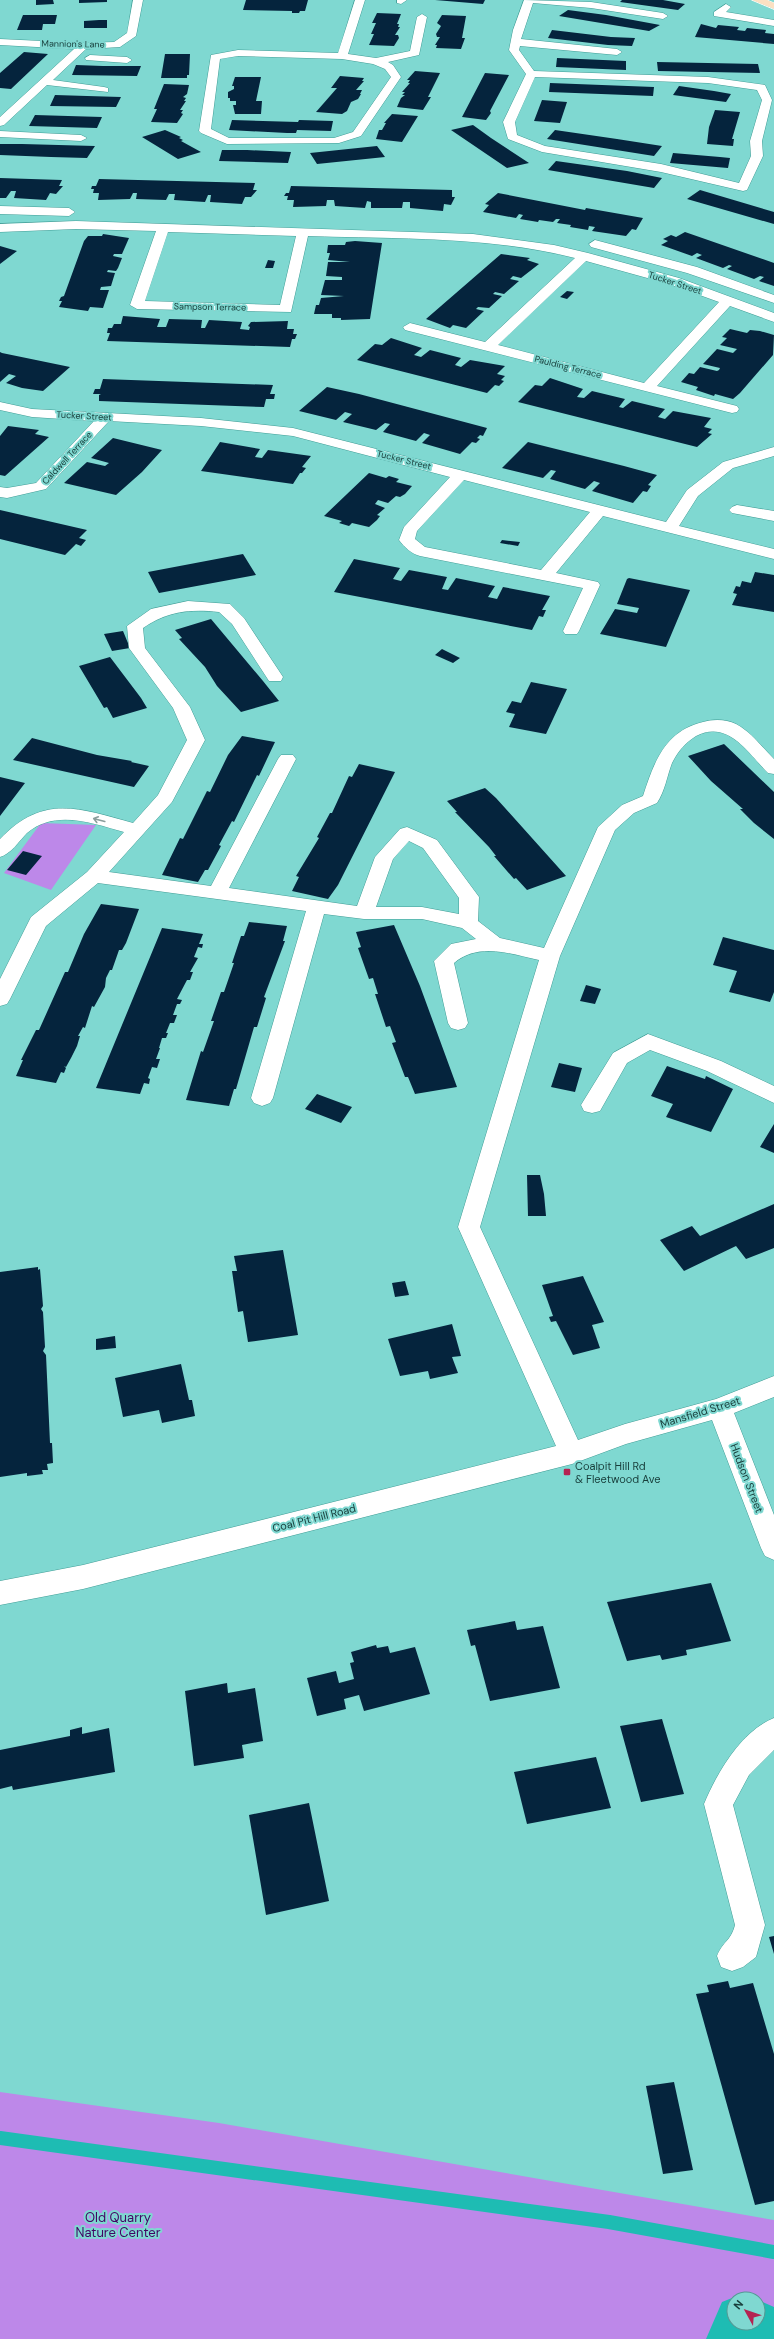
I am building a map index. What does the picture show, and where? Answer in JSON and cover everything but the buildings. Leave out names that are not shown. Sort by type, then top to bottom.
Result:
[{"type":"main road","points":[[757,0],[774,6]]},
{"type":"street","name":"Mannion's Lane","points":[[0,42],[83,46],[116,44],[132,34],[138,0]]},
{"type":"street","points":[[342,56],[360,0]]},
{"type":"street","points":[[531,74],[514,50],[530,0],[591,5],[663,16]]},
{"type":"street","points":[[726,7],[718,14],[774,23]]},
{"type":"street","points":[[376,61],[403,57],[415,53],[422,17]]},
{"type":"street","points":[[516,42],[617,52]]},
{"type":"street","points":[[0,123],[83,46]]},
{"type":"street","points":[[238,53],[342,56],[376,61],[389,67],[396,77],[357,134],[335,141],[227,141],[205,131],[215,57],[238,53]]},
{"type":"street","points":[[72,57],[127,60]]},
{"type":"street","points":[[531,74],[708,80],[761,86],[767,100],[756,141],[757,156],[743,187],[661,168],[542,149],[512,137],[509,122],[531,74]]},
{"type":"street","points":[[45,82],[104,90]]},
{"type":"street","points":[[0,134],[81,138]]},
{"type":"street","points":[[0,210],[84,212]]},
{"type":"street","points":[[56,226],[61,212]]},
{"type":"street","points":[[259,231],[262,218]]},
{"type":"street","points":[[455,224],[455,237]]},
{"type":"street","name":"Tucker Street","points":[[0,228],[56,226],[163,228],[473,238],[546,248],[584,256],[674,281],[774,318]]},
{"type":"street","name":"Sampson Terrace","points":[[163,228],[137,305],[286,309],[302,232]]},
{"type":"street","points":[[586,242],[629,252],[692,270],[774,299]]},
{"type":"street","points":[[614,264],[629,252]]},
{"type":"street","points":[[488,347],[584,256]]},
{"type":"street","points":[[648,387],[727,301]]},
{"type":"street","name":"Paulding Terrace","points":[[410,327],[732,409]]},
{"type":"street","name":"Tucker Street","points":[[0,406],[32,413],[201,422],[294,432],[774,554]]},
{"type":"street","name":"Caldwell Terrace","points":[[0,492],[7,493],[41,486],[105,417]]},
{"type":"street","points":[[670,528],[692,492],[728,465],[774,451]]},
{"type":"street","points":[[461,474],[409,530],[407,540],[420,551],[592,585],[571,631]]},
{"type":"street","points":[[545,576],[600,510]]},
{"type":"street","points":[[737,510],[774,516]]},
{"type":"street","points":[[0,999],[38,922],[94,876],[166,798],[196,740],[181,707],[137,648],[135,626],[164,608],[198,605],[224,607],[238,621],[275,677]]},
{"type":"street","points":[[572,1453],[469,1227],[550,956],[607,827],[628,809],[651,799],[667,752],[675,742],[692,731],[711,726],[730,728],[774,769]]},
{"type":"street","points":[[217,893],[287,759]]},
{"type":"street","points":[[0,851],[27,824],[58,812],[80,815],[136,830]]},
{"type":"street","points":[[364,913],[384,857],[407,833],[430,844],[469,897],[468,923]]},
{"type":"street","points":[[94,876],[364,913],[422,912],[468,923],[494,944]]},
{"type":"street","points":[[262,1098],[317,906]]},
{"type":"street","points":[[458,1023],[444,961],[458,949],[494,944],[550,956]]},
{"type":"street","points":[[592,1105],[620,1058],[648,1041],[714,1066],[774,1095]]},
{"type":"street","name":"Mansfield Street","points":[[625,1434],[720,1408],[774,1386]]},
{"type":"street","name":"Hudson Street","points":[[720,1408],[774,1548]]},
{"type":"street","name":"Coal Pit Hill Road","points":[[0,1593],[83,1577],[572,1453],[625,1434]]},
{"type":"street","points":[[732,1956],[745,1946],[750,1925],[718,1804],[739,1765],[774,1731]]},
{"type":"green space","points":[[41,823],[96,825],[51,890],[4,873]]},
{"type":"green space","name":"Old Quarry Nature Center","points":[[0,2092],[219,2123],[774,2220],[774,2339],[0,2339]]},
{"type":"water","points":[[726,2300],[726,2331],[766,2331],[766,2304],[774,2307],[774,2339],[706,2339],[722,2302]]},
{"type":"waterway","points":[[0,2138],[609,2222],[774,2252]]},
{"type":"place","name":"Coalpit Hill Rd & Fleetwood Ave","points":[[567,1472]]}]
